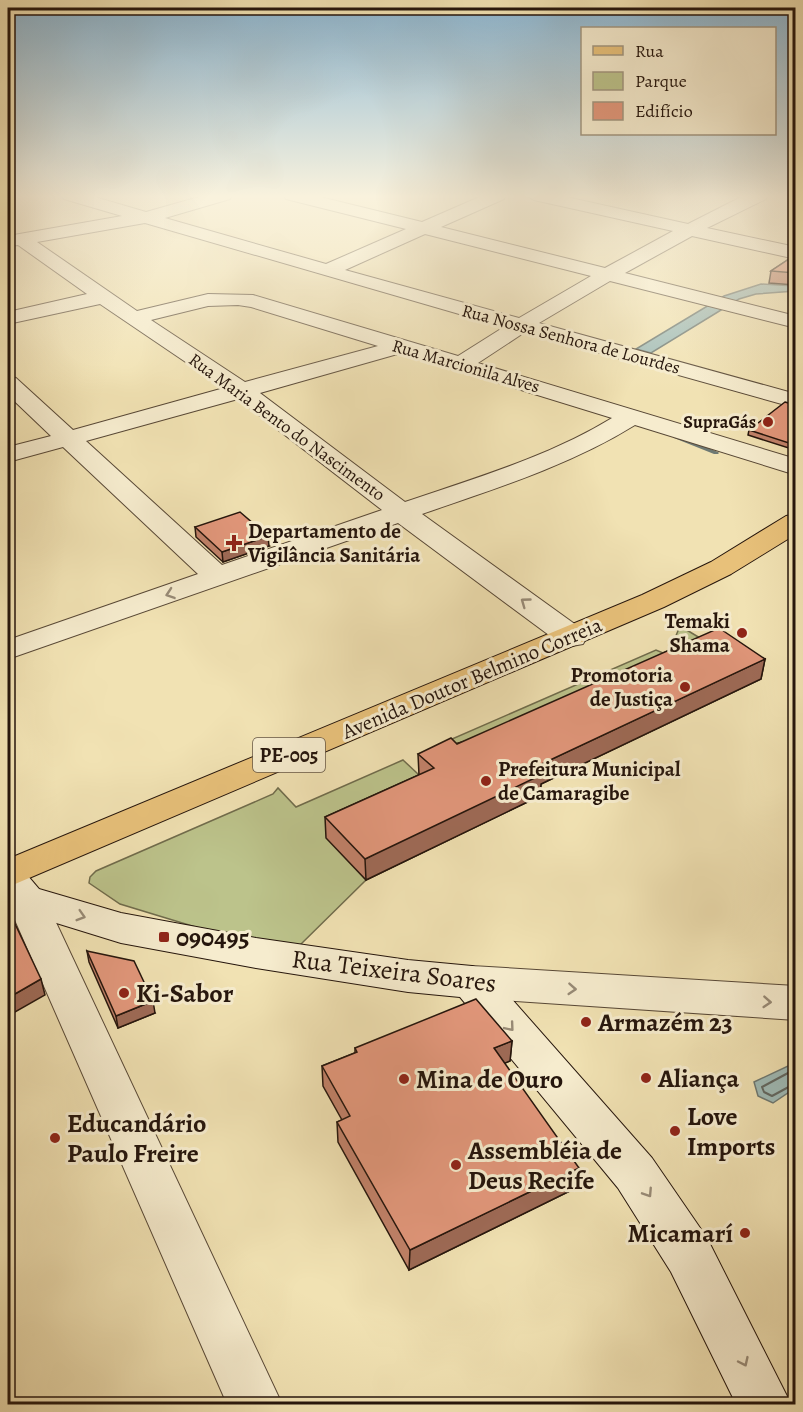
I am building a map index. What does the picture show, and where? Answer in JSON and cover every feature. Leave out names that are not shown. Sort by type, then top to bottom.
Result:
[{"type":"main road","name":"Avenida Doutor Belmino Correia","points":[[13,884],[572,637],[721,568],[795,522]]},
{"type":"street","name":"Rua Maria Bento do Nascimento","points":[[46,261],[243,390],[404,514],[572,637]]},
{"type":"street","name":"Rua Nossa Senhora de Lourdes","points":[[293,261],[795,402]]},
{"type":"street","points":[[327,271],[351,261]]},
{"type":"street","points":[[557,261],[795,322]]},
{"type":"street","points":[[463,363],[519,325],[633,261]]},
{"type":"street","points":[[8,318],[102,297]]},
{"type":"street","name":"Rua Marcionila Alves","points":[[134,318],[194,303],[234,298],[399,347],[463,363],[795,467]]},
{"type":"street","points":[[8,455],[399,347]]},
{"type":"street","points":[[8,382],[218,577]]},
{"type":"street","points":[[14,638],[218,577],[404,514],[568,452],[633,416]]},
{"type":"street","points":[[13,884],[255,1404]]},
{"type":"street","name":"Rua Teixeira Soares","points":[[13,884],[121,928],[386,973],[472,982],[795,1004]]},
{"type":"street","points":[[472,982],[635,1173],[689,1255],[764,1404]]},
{"type":"green space","points":[[680,626],[715,647],[456,764],[436,746],[656,650],[663,653],[670,650]]},
{"type":"green space","points":[[403,760],[433,788],[366,880],[298,947],[225,936],[120,904],[89,883],[90,877],[96,871],[273,794],[278,788],[296,807]]},
{"type":"water","points":[[761,284],[795,286],[795,291],[756,294],[739,299],[651,353],[636,349],[724,296]]},
{"type":"water","points":[[788,1066],[795,1068],[795,1088],[773,1103],[758,1096],[754,1082]]},
{"type":"building","points":[[786,261],[795,261],[795,273],[771,271]]},
{"type":"building","points":[[785,402],[795,405],[795,445],[749,430]]},
{"type":"building","points":[[240,512],[268,536],[222,552],[195,527]]},
{"type":"building","points":[[719,628],[765,659],[533,768],[541,775],[365,859],[325,817],[434,768],[418,754],[451,738],[457,744]]},
{"type":"building","points":[[8,909],[41,979],[8,998]]},
{"type":"building","name":"Ki-Sabor","points":[[87,951],[134,961],[153,1001],[116,1016]]},
{"type":"building","points":[[476,999],[512,1041],[494,1048],[579,1168],[410,1250],[337,1122],[350,1116],[322,1066],[357,1052],[355,1048]]},
{"type":"waterway","points":[[676,437],[716,453]]},
{"type":"place","name":"SupraGás","points":[[768,422]]},
{"type":"place","name":"Departamento de Vigilância Sanitária","points":[[234,543]]},
{"type":"place","name":"Temaki Shama","points":[[742,633]]},
{"type":"place","name":"Promotoria de Justiça","points":[[685,687]]},
{"type":"place","name":"Prefeitura Municipal de Camaragibe","points":[[486,781]]},
{"type":"place","name":"090495","points":[[164,937]]},
{"type":"place","name":"Ki-Sabor","points":[[124,993]]},
{"type":"place","name":"Armazém 23","points":[[586,1022]]},
{"type":"place","name":"Aliança","points":[[646,1078]]},
{"type":"place","name":"Mina de Ouro","points":[[404,1079]]},
{"type":"place","name":"Love Imports","points":[[675,1131]]},
{"type":"place","name":"Educandário Paulo Freire","points":[[55,1138]]},
{"type":"place","name":"Assembléia de Deus Recife","points":[[456,1165]]},
{"type":"place","name":"Micamarí","points":[[745,1233]]}]
